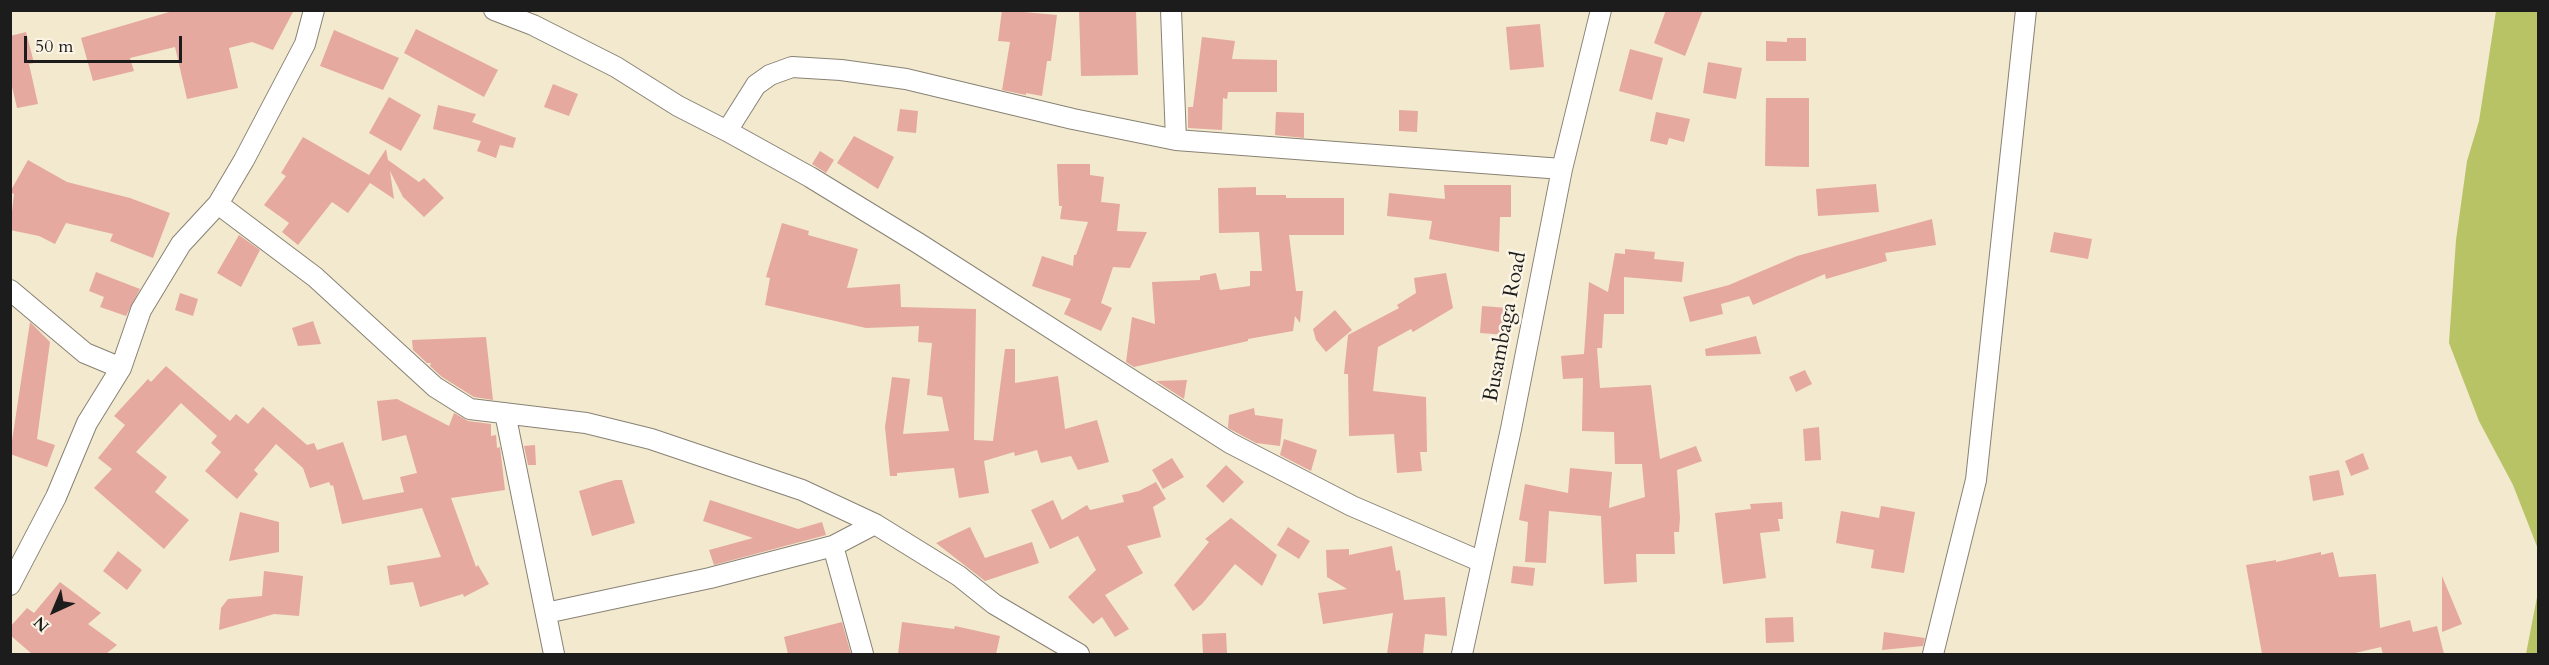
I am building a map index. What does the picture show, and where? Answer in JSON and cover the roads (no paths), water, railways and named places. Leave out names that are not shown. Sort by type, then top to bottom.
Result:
[{"type":"street","points":[[10,585],[56,497],[87,423],[121,368],[141,310],[181,244],[218,204],[277,101],[305,44],[314,10]]},
{"type":"street","points":[[494,10],[532,25],[616,67],[678,106],[727,130],[810,177],[946,261],[1230,443],[1352,506],[1482,562]]},
{"type":"street","points":[[1171,10],[1176,140]]},
{"type":"street","name":"Busambaga Road","points":[[1462,654],[1562,169],[1601,10]]},
{"type":"street","points":[[1933,654],[1976,480],[2026,10]]},
{"type":"street","points":[[727,130],[756,85],[770,75],[792,68],[841,70],[906,79],[1072,119],[1176,140],[1562,169]]},
{"type":"street","points":[[218,204],[315,277],[435,387],[470,410],[586,423],[651,439],[802,490],[875,524],[959,576],[994,604],[1079,654]]},
{"type":"street","points":[[10,290],[85,353],[121,368]]},
{"type":"street","points":[[505,413],[554,654]]},
{"type":"street","points":[[546,613],[710,578],[833,546],[875,524]]},
{"type":"street","points":[[833,546],[863,654]]}]
